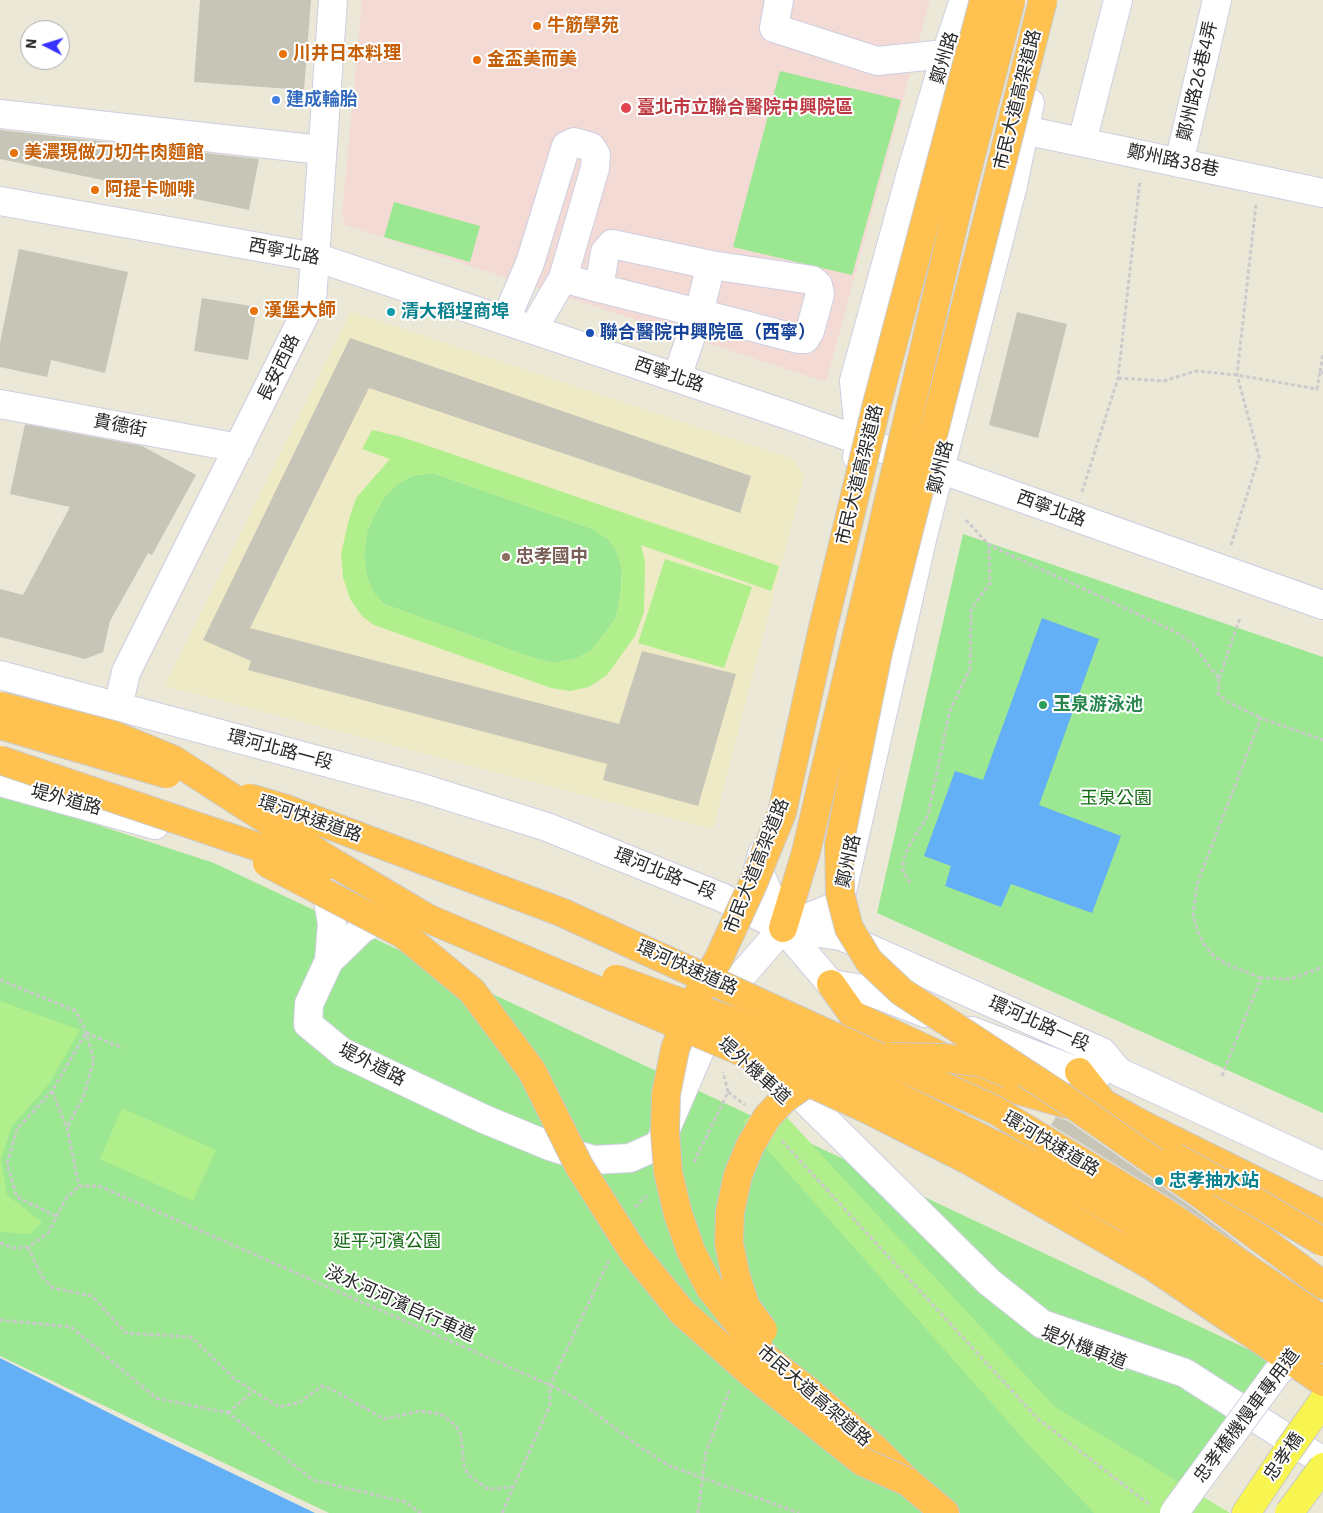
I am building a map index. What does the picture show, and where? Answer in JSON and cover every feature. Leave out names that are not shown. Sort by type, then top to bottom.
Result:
[{"type":"highway","name":"市民大道高架道路","points":[[945,1513],[908,1482],[873,1447],[766,1358],[710,1288],[691,1251],[678,1214],[668,1172],[665,1131],[666,1094],[675,1049],[692,1005],[719,958],[752,886],[782,813],[822,632],[877,404],[984,0]]},
{"type":"highway","points":[[783,928],[806,852],[957,210],[1011,0]]},
{"type":"highway","name":"市民大道高架道路","points":[[1044,0],[878,652],[839,845],[840,893],[849,928],[869,961],[902,992],[1059,1095]]},
{"type":"highway","points":[[0,706],[113,734],[174,760],[329,860],[429,919],[745,1053],[868,1109],[970,1161],[1152,1266],[1323,1382]]},
{"type":"highway","name":"環河快速道路","points":[[0,725],[286,809],[561,912],[702,975],[995,1110],[1166,1213],[1323,1321]]},
{"type":"highway","name":"環河快速道路","points":[[0,760],[264,849],[370,881],[597,973],[732,1021],[854,1075],[1001,1148],[1125,1217],[1323,1349]]},
{"type":"highway","points":[[195,825],[403,934],[472,991],[532,1072],[579,1166],[634,1253],[682,1312],[752,1374],[863,1462],[908,1482]]},
{"type":"highway","points":[[831,984],[853,1015],[1007,1087],[1145,1126]]},
{"type":"highway","points":[[808,1391],[746,1307],[736,1277],[730,1243],[730,1212],[738,1175],[750,1146],[767,1117],[784,1099],[815,1076],[841,1064],[869,1058],[944,1058],[980,1062],[1059,1095],[1256,1202],[1323,1242]]},
{"type":"highway","points":[[1078,1072],[1103,1103],[1145,1126],[1323,1214]]},
{"type":"highway","points":[[1059,1095],[1199,1193],[1323,1285]]},
{"type":"main road","name":"忠孝橋","points":[[1246,1513],[1323,1401]]},
{"type":"main road","name":"忠孝橋","points":[[1289,1513],[1323,1467]]},
{"type":"street","name":"長安西路","points":[[118,707],[126,672],[312,300],[333,0]]},
{"type":"street","points":[[779,0],[774,28],[876,61],[946,54]]},
{"type":"street","name":"鄭州路","points":[[964,0],[911,173],[854,381],[860,442],[844,519],[758,869],[783,928],[839,905],[922,541],[1013,185],[1055,0]]},
{"type":"street","points":[[1082,142],[1118,0]]},
{"type":"street","name":"鄭州路26巷4弄","points":[[1179,163],[1217,0]]},
{"type":"street","points":[[0,114],[321,150]]},
{"type":"street","name":"鄭州路38巷","points":[[1024,130],[1323,193]]},
{"type":"street","points":[[506,319],[530,263],[566,146],[574,142],[591,147],[596,155],[595,168],[563,278],[533,329]]},
{"type":"street","points":[[911,173],[931,166],[959,167],[986,172],[1013,185]]},
{"type":"street","name":"西寧北路","points":[[0,201],[315,257],[676,377],[1323,605]]},
{"type":"street","points":[[563,278],[599,288],[699,313],[798,340],[805,339],[810,331],[820,294],[818,285],[812,280],[710,265],[612,244],[605,252],[599,288]]},
{"type":"street","points":[[676,377],[699,313],[710,265]]},
{"type":"street","name":"貴德街","points":[[0,404],[239,448]]},
{"type":"street","name":"環河北路一段","points":[[0,674],[422,788],[547,827],[722,897],[783,928],[842,936],[1102,1052],[1119,1072],[1323,1166]]},
{"type":"street","name":"堤外道路","points":[[0,782],[312,870],[328,900],[332,924],[329,961],[310,1004],[308,1024],[342,1052],[484,1119],[552,1147],[594,1160],[630,1158],[659,1145],[723,997],[783,928]]},
{"type":"street","points":[[329,961],[363,928],[400,912],[432,910],[709,1028]]},
{"type":"street","points":[[783,928],[831,984],[863,989],[1078,1072],[1119,1072]]},
{"type":"street","name":"堤外機車道","points":[[709,1028],[748,1044],[989,1282],[1042,1324],[1184,1373],[1323,1461]]},
{"type":"street","name":"堤外機車道","points":[[709,1028],[724,1048],[746,1059],[977,1287],[1040,1334],[1178,1384],[1323,1474]]},
{"type":"street","name":"忠孝橋機慢車專用道","points":[[1163,1510],[1276,1374],[1323,1321]]},
{"type":"path","points":[[1073,516],[1085,486],[1118,378],[1143,155]]},
{"type":"path","points":[[1222,569],[1235,537],[1259,457],[1237,375],[1258,179]]},
{"type":"path","points":[[1118,378],[1164,381],[1196,371],[1237,375],[1317,389],[1322,373],[1323,355]]},
{"type":"path","points":[[966,520],[989,546],[1174,632],[1192,643],[1219,679]]},
{"type":"path","points":[[910,883],[903,870],[905,854],[928,815],[950,710],[970,670],[971,609],[990,583],[989,546]]},
{"type":"path","points":[[1240,618],[1219,679],[1218,694],[1226,701],[1261,718],[1323,740]]},
{"type":"path","points":[[1261,718],[1197,884],[1193,914],[1197,930],[1214,956],[1226,964],[1261,978],[1291,979],[1323,967]]},
{"type":"path","points":[[1222,1076],[1261,978]]},
{"type":"path","points":[[0,980],[76,1011],[86,1033],[94,1060],[84,1095],[67,1128]]},
{"type":"path","points":[[86,1033],[123,1048]]},
{"type":"path","points":[[56,1216],[17,1197],[7,1164],[17,1128],[52,1091],[86,1033]]},
{"type":"path","points":[[0,1243],[13,1248],[28,1247],[48,1233],[66,1198],[79,1186],[67,1128],[52,1091]]},
{"type":"path","points":[[728,1092],[747,1107]]},
{"type":"path","points":[[780,1138],[1038,1418],[1163,1510]]},
{"type":"path","name":"淡水河河濱自行車道","points":[[79,1186],[99,1186],[550,1385],[577,1400],[641,1448],[670,1466],[799,1513]]},
{"type":"path","points":[[28,1247],[42,1277],[54,1288],[92,1296],[126,1333],[191,1337],[217,1364],[274,1405],[288,1406],[300,1402],[322,1386],[335,1391],[384,1419],[419,1411],[441,1414],[456,1426],[461,1435],[464,1465],[468,1475],[488,1490],[513,1487]]},
{"type":"path","points":[[0,1320],[71,1327],[156,1398],[228,1413],[313,1480],[406,1502],[422,1513]]},
{"type":"path","points":[[502,1513],[550,1404],[550,1385]]},
{"type":"path","points":[[228,1413],[253,1391]]},
{"type":"path","points":[[698,1513],[703,1478]]},
{"type":"shaded area","name":"臺北市立聯合醫院中興院區","points":[[362,0],[930,0],[826,382],[345,225],[342,215]]},
{"type":"shaded area","name":"忠孝國中","points":[[351,311],[792,458],[805,475],[713,829],[164,686]]},
{"type":"green space","points":[[780,71],[901,100],[852,275],[733,247]]},
{"type":"green space","points":[[394,202],[480,226],[470,262],[384,237]]},
{"type":"green space","points":[[372,430],[402,437],[779,566],[771,591],[641,545],[645,562],[644,612],[635,636],[607,675],[589,687],[570,691],[551,688],[374,625],[362,616],[350,599],[343,577],[341,554],[356,498],[390,459],[362,449]],"holes":[[[433,473],[593,529],[608,539],[615,548],[622,568],[621,591],[616,617],[606,632],[591,651],[575,659],[553,663],[530,657],[384,604],[373,592],[367,577],[364,555],[367,532],[374,516],[384,497],[398,484],[412,476]]]},
{"type":"green space","points":[[433,473],[593,529],[608,539],[615,548],[622,568],[621,591],[616,617],[591,651],[575,659],[553,663],[530,657],[384,604],[373,592],[367,577],[364,555],[367,532],[374,516],[384,497],[398,484],[412,476]]},
{"type":"green space","name":"玉泉公園","points":[[963,534],[1323,657],[1323,1113],[877,913]]},
{"type":"green space","points":[[665,559],[752,587],[724,668],[638,643]]},
{"type":"green space","name":"延平河濱公園","points":[[0,793],[214,863],[1271,1360],[1162,1513],[329,1513],[0,1356]]},
{"type":"green space","points":[[0,1001],[80,1030],[49,1084],[12,1126],[1,1159],[7,1195],[42,1222],[30,1234],[0,1232]]},
{"type":"green space","points":[[769,1098],[1055,1407],[1230,1513],[1094,1513],[1026,1442],[743,1122]]},
{"type":"green space","points":[[122,1108],[216,1150],[193,1201],[100,1159]]},
{"type":"water","name":"玉泉游泳池","points":[[1042,618],[1099,639],[1039,805],[1121,836],[1092,913],[1011,884],[1001,907],[945,886],[951,866],[924,856],[955,771],[983,780]]},
{"type":"water","points":[[0,1358],[157,1437],[315,1513],[0,1513]]},
{"type":"building","points":[[200,0],[311,0],[304,90],[194,82]]},
{"type":"building","points":[[0,130],[259,159],[249,210],[0,159]]},
{"type":"building","points":[[19,249],[128,272],[105,373],[51,360],[47,377],[0,367],[0,343]]},
{"type":"building","points":[[202,298],[257,307],[248,360],[194,351]]},
{"type":"building","points":[[1017,312],[1067,324],[1038,438],[989,425]]},
{"type":"building","points":[[350,338],[751,476],[740,513],[369,388],[250,628],[619,724],[642,651],[736,674],[698,806],[603,780],[607,764],[248,670],[251,661],[203,640]]},
{"type":"building","points":[[25,424],[142,446],[196,475],[152,555],[148,553],[110,621],[103,652],[85,659],[0,637],[0,589],[23,595],[70,507],[10,494]]},
{"type":"building","points":[[1056,1117],[1068,1121],[1190,1206],[1256,1256],[1174,1200],[1051,1125]]},
{"type":"place","name":"牛筋學苑","points":[[537,26]]},
{"type":"place","name":"川井日本料理","points":[[283,54]]},
{"type":"place","name":"金盃美而美","points":[[477,60]]},
{"type":"place","name":"建成輪胎","points":[[276,100]]},
{"type":"place","name":"臺北市立聯合醫院中興院區","points":[[626,108]]},
{"type":"place","name":"美濃現做刀切牛肉麵館","points":[[14,153]]},
{"type":"place","name":"阿提卡咖啡","points":[[95,190]]},
{"type":"place","name":"漢堡大師","points":[[254,311]]},
{"type":"place","name":"清大稻埕商埠","points":[[391,312]]},
{"type":"place","name":"聯合醫院中興院區（西寧）","points":[[590,333]]},
{"type":"place","name":"忠孝國中","points":[[506,557]]},
{"type":"place","name":"玉泉游泳池","points":[[1043,705]]},
{"type":"place","name":"忠孝抽水站","points":[[1159,1181]]}]
